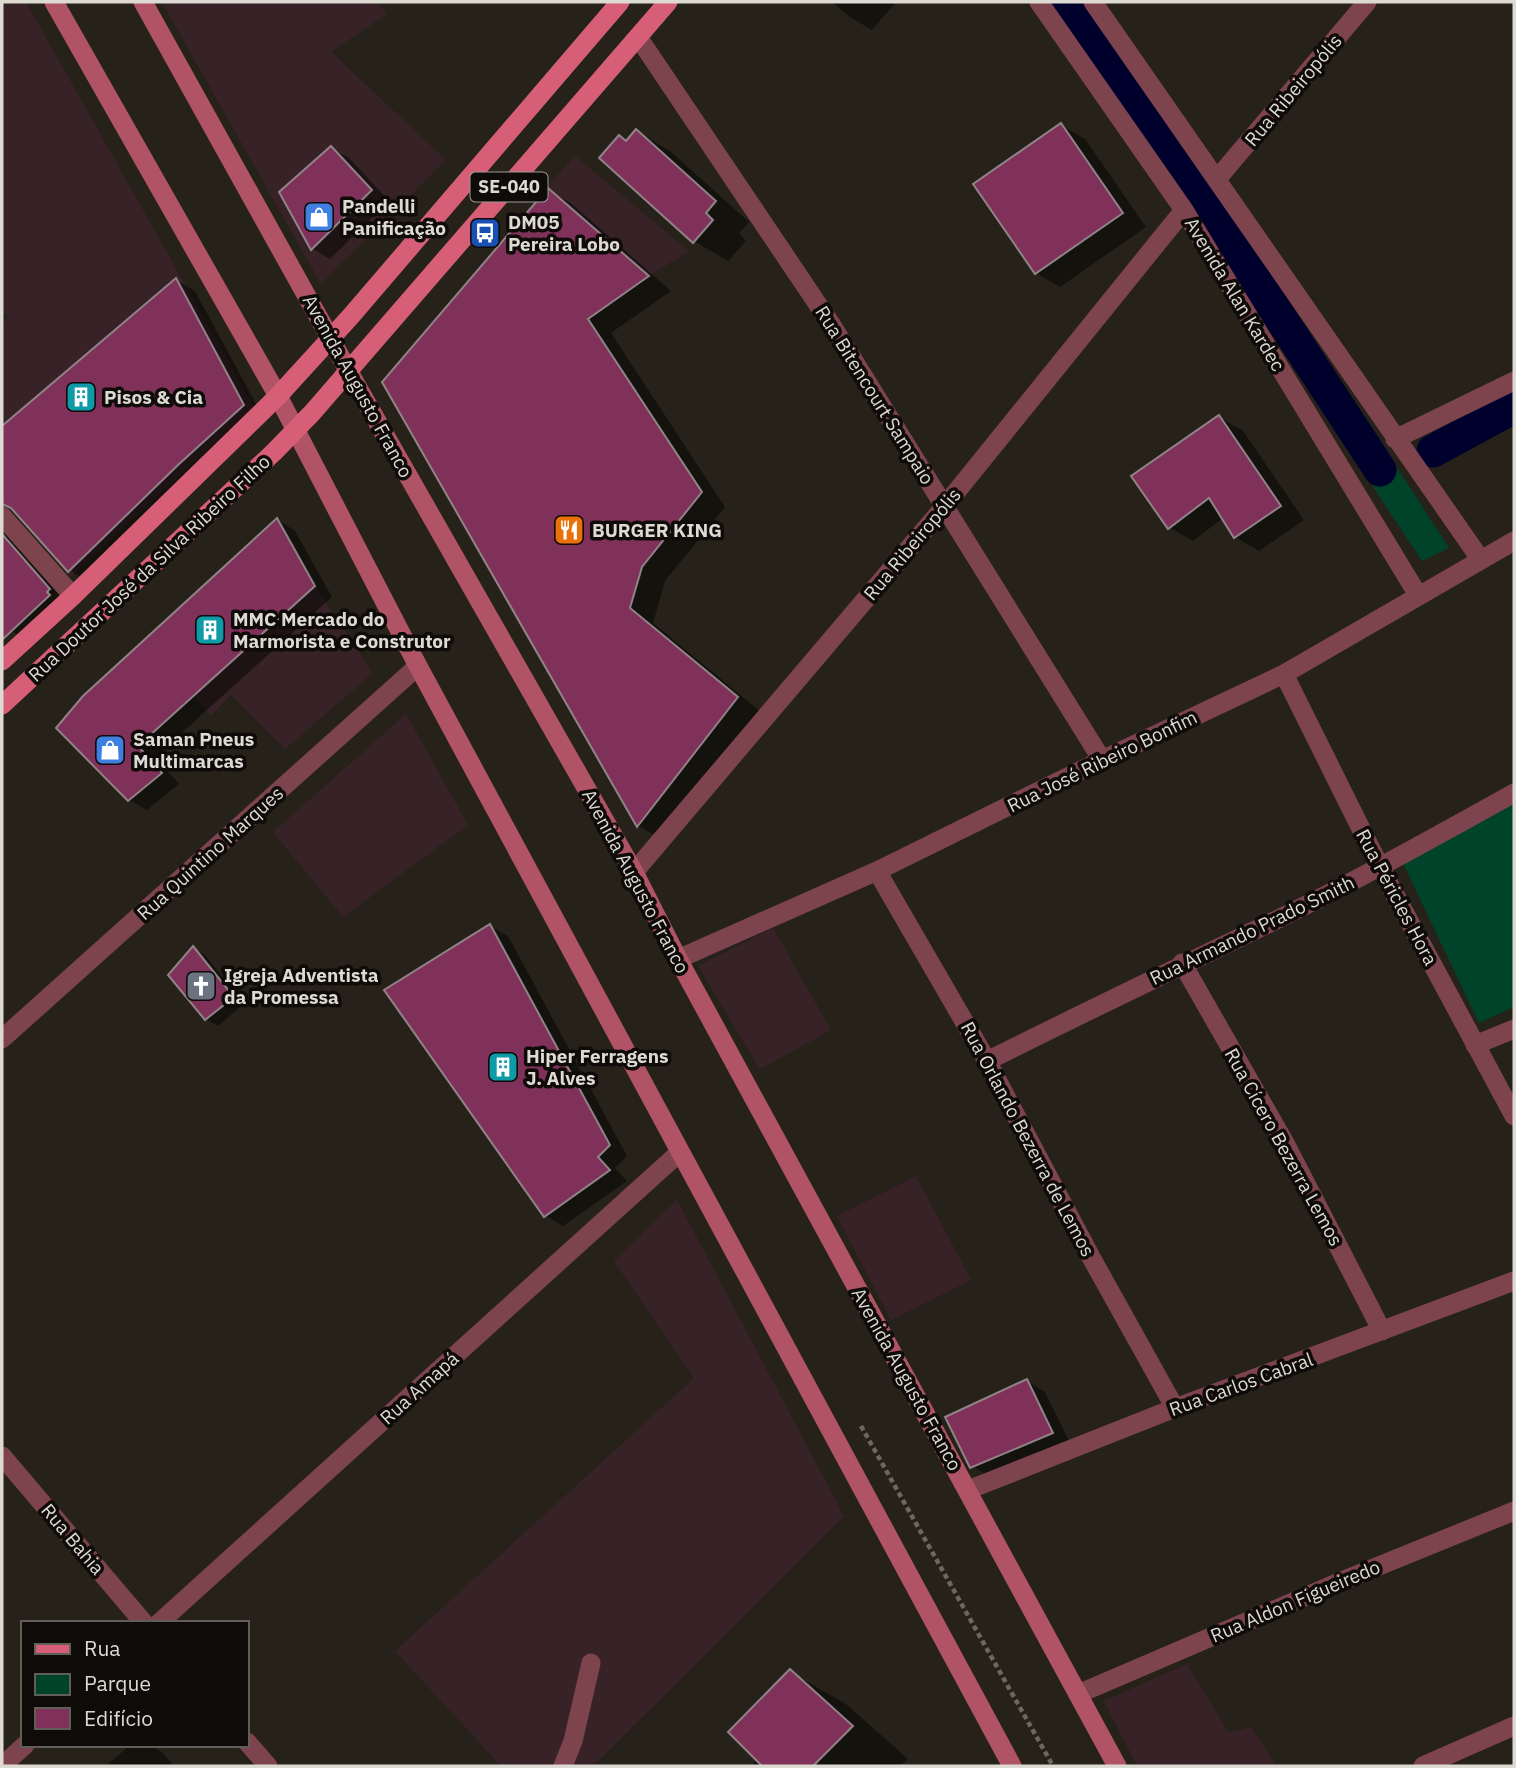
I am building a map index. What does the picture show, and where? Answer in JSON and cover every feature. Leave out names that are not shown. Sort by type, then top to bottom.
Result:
[{"type":"main road","points":[[54,2],[278,396],[418,666],[1012,1766]]},
{"type":"main road","name":"Avenida Augusto Franco","points":[[143,2],[349,372],[634,872],[678,959],[1117,1766]]},
{"type":"main road","name":"SE-040","points":[[278,396],[620,2]]},
{"type":"main road","name":"SE-040","points":[[295,430],[349,372],[668,2]]},
{"type":"main road","name":"Rua Doutor José da Silva Ribeiro Filho","points":[[2,661],[73,596],[278,396]]},
{"type":"main road","name":"Rua Doutor José da Silva Ribeiro Filho","points":[[2,705],[295,430]]},
{"type":"street","name":"Avenida Alan Kardec","points":[[1039,2],[1184,210],[1418,595]]},
{"type":"street","points":[[1093,2],[1481,560]]},
{"type":"street","name":"Rua Ribeiropólis","points":[[1217,179],[1367,2]]},
{"type":"street","name":"Rua Bitencourt Sampaio","points":[[638,37],[831,324],[1102,760]]},
{"type":"street","name":"Rua Ribeiropólis","points":[[634,872],[944,507],[1184,210]]},
{"type":"street","points":[[1395,439],[1514,380]]},
{"type":"street","points":[[2,516],[73,596]]},
{"type":"street","name":"Rua José Ribeiro Bonfim","points":[[678,959],[877,871],[1284,674],[1514,541]]},
{"type":"street","name":"Rua Quintino Marques","points":[[2,1039],[418,666]]},
{"type":"street","name":"Rua Péricles Hora","points":[[1284,674],[1380,867],[1514,1116]]},
{"type":"street","name":"Rua Armando Prado Smith","points":[[988,1061],[1380,867],[1514,793]]},
{"type":"street","name":"Rua Orlando Bezerra de Lemos","points":[[877,871],[988,1061],[1092,1259],[1175,1408]]},
{"type":"street","name":"Rua Cícero Bezerra Lemos","points":[[1182,963],[1285,1143],[1382,1331]]},
{"type":"street","points":[[1475,1045],[1514,1029]]},
{"type":"street","name":"Rua Amapá","points":[[161,1621],[680,1153]]},
{"type":"street","name":"Rua Carlos Cabral","points":[[968,1490],[1175,1408],[1514,1281]]},
{"type":"street","name":"Rua Bahia","points":[[2,1456],[142,1621]]},
{"type":"street","name":"Rua Aldon Figueiredo","points":[[1078,1694],[1337,1583],[1514,1511]]},
{"type":"street","points":[[564,1766],[573,1741],[590,1664]]},
{"type":"street","points":[[1423,1766],[1514,1726]]},
{"type":"street","points":[[248,1743],[268,1766]]},
{"type":"street","points":[[2,1766],[23,1747]]},
{"type":"shaded area","points":[[2,2],[26,2],[254,407],[71,577],[2,499],[2,323],[8,317],[2,311]]},
{"type":"shaded area","points":[[162,2],[378,2],[387,14],[331,52],[446,160],[321,284]]},
{"type":"shaded area","points":[[575,156],[689,251],[649,276],[548,186]]},
{"type":"shaded area","points":[[315,586],[373,673],[285,749],[231,695],[211,716],[193,696]]},
{"type":"shaded area","points":[[406,714],[468,825],[343,917],[273,832]]},
{"type":"shaded area","points":[[773,928],[831,1030],[760,1069],[698,966]]},
{"type":"shaded area","points":[[916,1176],[971,1280],[891,1320],[837,1216]]},
{"type":"shaded area","points":[[677,1200],[844,1516],[597,1762],[584,1766],[501,1766],[395,1651],[694,1378],[614,1261]]},
{"type":"shaded area","points":[[1187,1664],[1229,1733],[1251,1727],[1277,1766],[1137,1766],[1104,1701]]},
{"type":"green space","points":[[1398,469],[1449,548],[1422,561],[1372,485]]},
{"type":"green space","points":[[1514,802],[1514,1007],[1479,1023],[1402,861]]},
{"type":"building","points":[[1061,123],[1123,213],[1035,274],[973,184]]},
{"type":"building","points":[[636,129],[716,201],[706,213],[713,220],[693,243],[599,158],[619,135],[626,141]]},
{"type":"building","name":"Pandelli Panificação","points":[[331,146],[372,190],[311,250],[279,192]]},
{"type":"building","name":"BURGER KING","points":[[548,188],[649,276],[588,319],[702,492],[642,567],[630,608],[738,697],[637,827],[382,382]]},
{"type":"building","name":"Pisos & Cia","points":[[176,278],[244,405],[68,572],[11,508],[2,504],[2,426]]},
{"type":"building","points":[[1219,415],[1281,506],[1234,538],[1209,498],[1168,529],[1131,476]]},
{"type":"building","name":"MMC Mercado do Marmorista e Construtor","points":[[277,518],[315,586],[138,746],[162,773],[128,801],[56,728],[83,696]]},
{"type":"building","points":[[2,534],[50,589],[47,592],[50,595],[2,640]]},
{"type":"building","name":"Hiper Ferragens J. Alves","points":[[490,924],[610,1145],[598,1157],[610,1170],[544,1217],[384,990]]},
{"type":"building","name":"Igreja Adventista da Promessa","points":[[193,946],[234,997],[205,1020],[168,975]]},
{"type":"building","points":[[1027,1379],[1053,1433],[970,1468],[945,1417]]},
{"type":"building","points":[[790,1669],[853,1726],[813,1766],[762,1766],[728,1732]]},
{"type":"waterway","points":[[1067,2],[1198,192],[1380,470]]},
{"type":"waterway","points":[[1433,451],[1514,407]]},
{"type":"place","name":"Pandelli Panificação","points":[[319,217]]},
{"type":"place","name":"DM05 Pereira Lobo","points":[[485,233]]},
{"type":"place","name":"Pisos & Cia","points":[[81,397]]},
{"type":"place","name":"BURGER KING","points":[[569,530]]},
{"type":"place","name":"MMC Mercado do Marmorista e Construtor","points":[[210,630]]},
{"type":"place","name":"Saman Pneus Multimarcas","points":[[110,750]]},
{"type":"place","name":"Igreja Adventista da Promessa","points":[[201,986]]},
{"type":"place","name":"Hiper Ferragens J. Alves","points":[[503,1067]]}]
